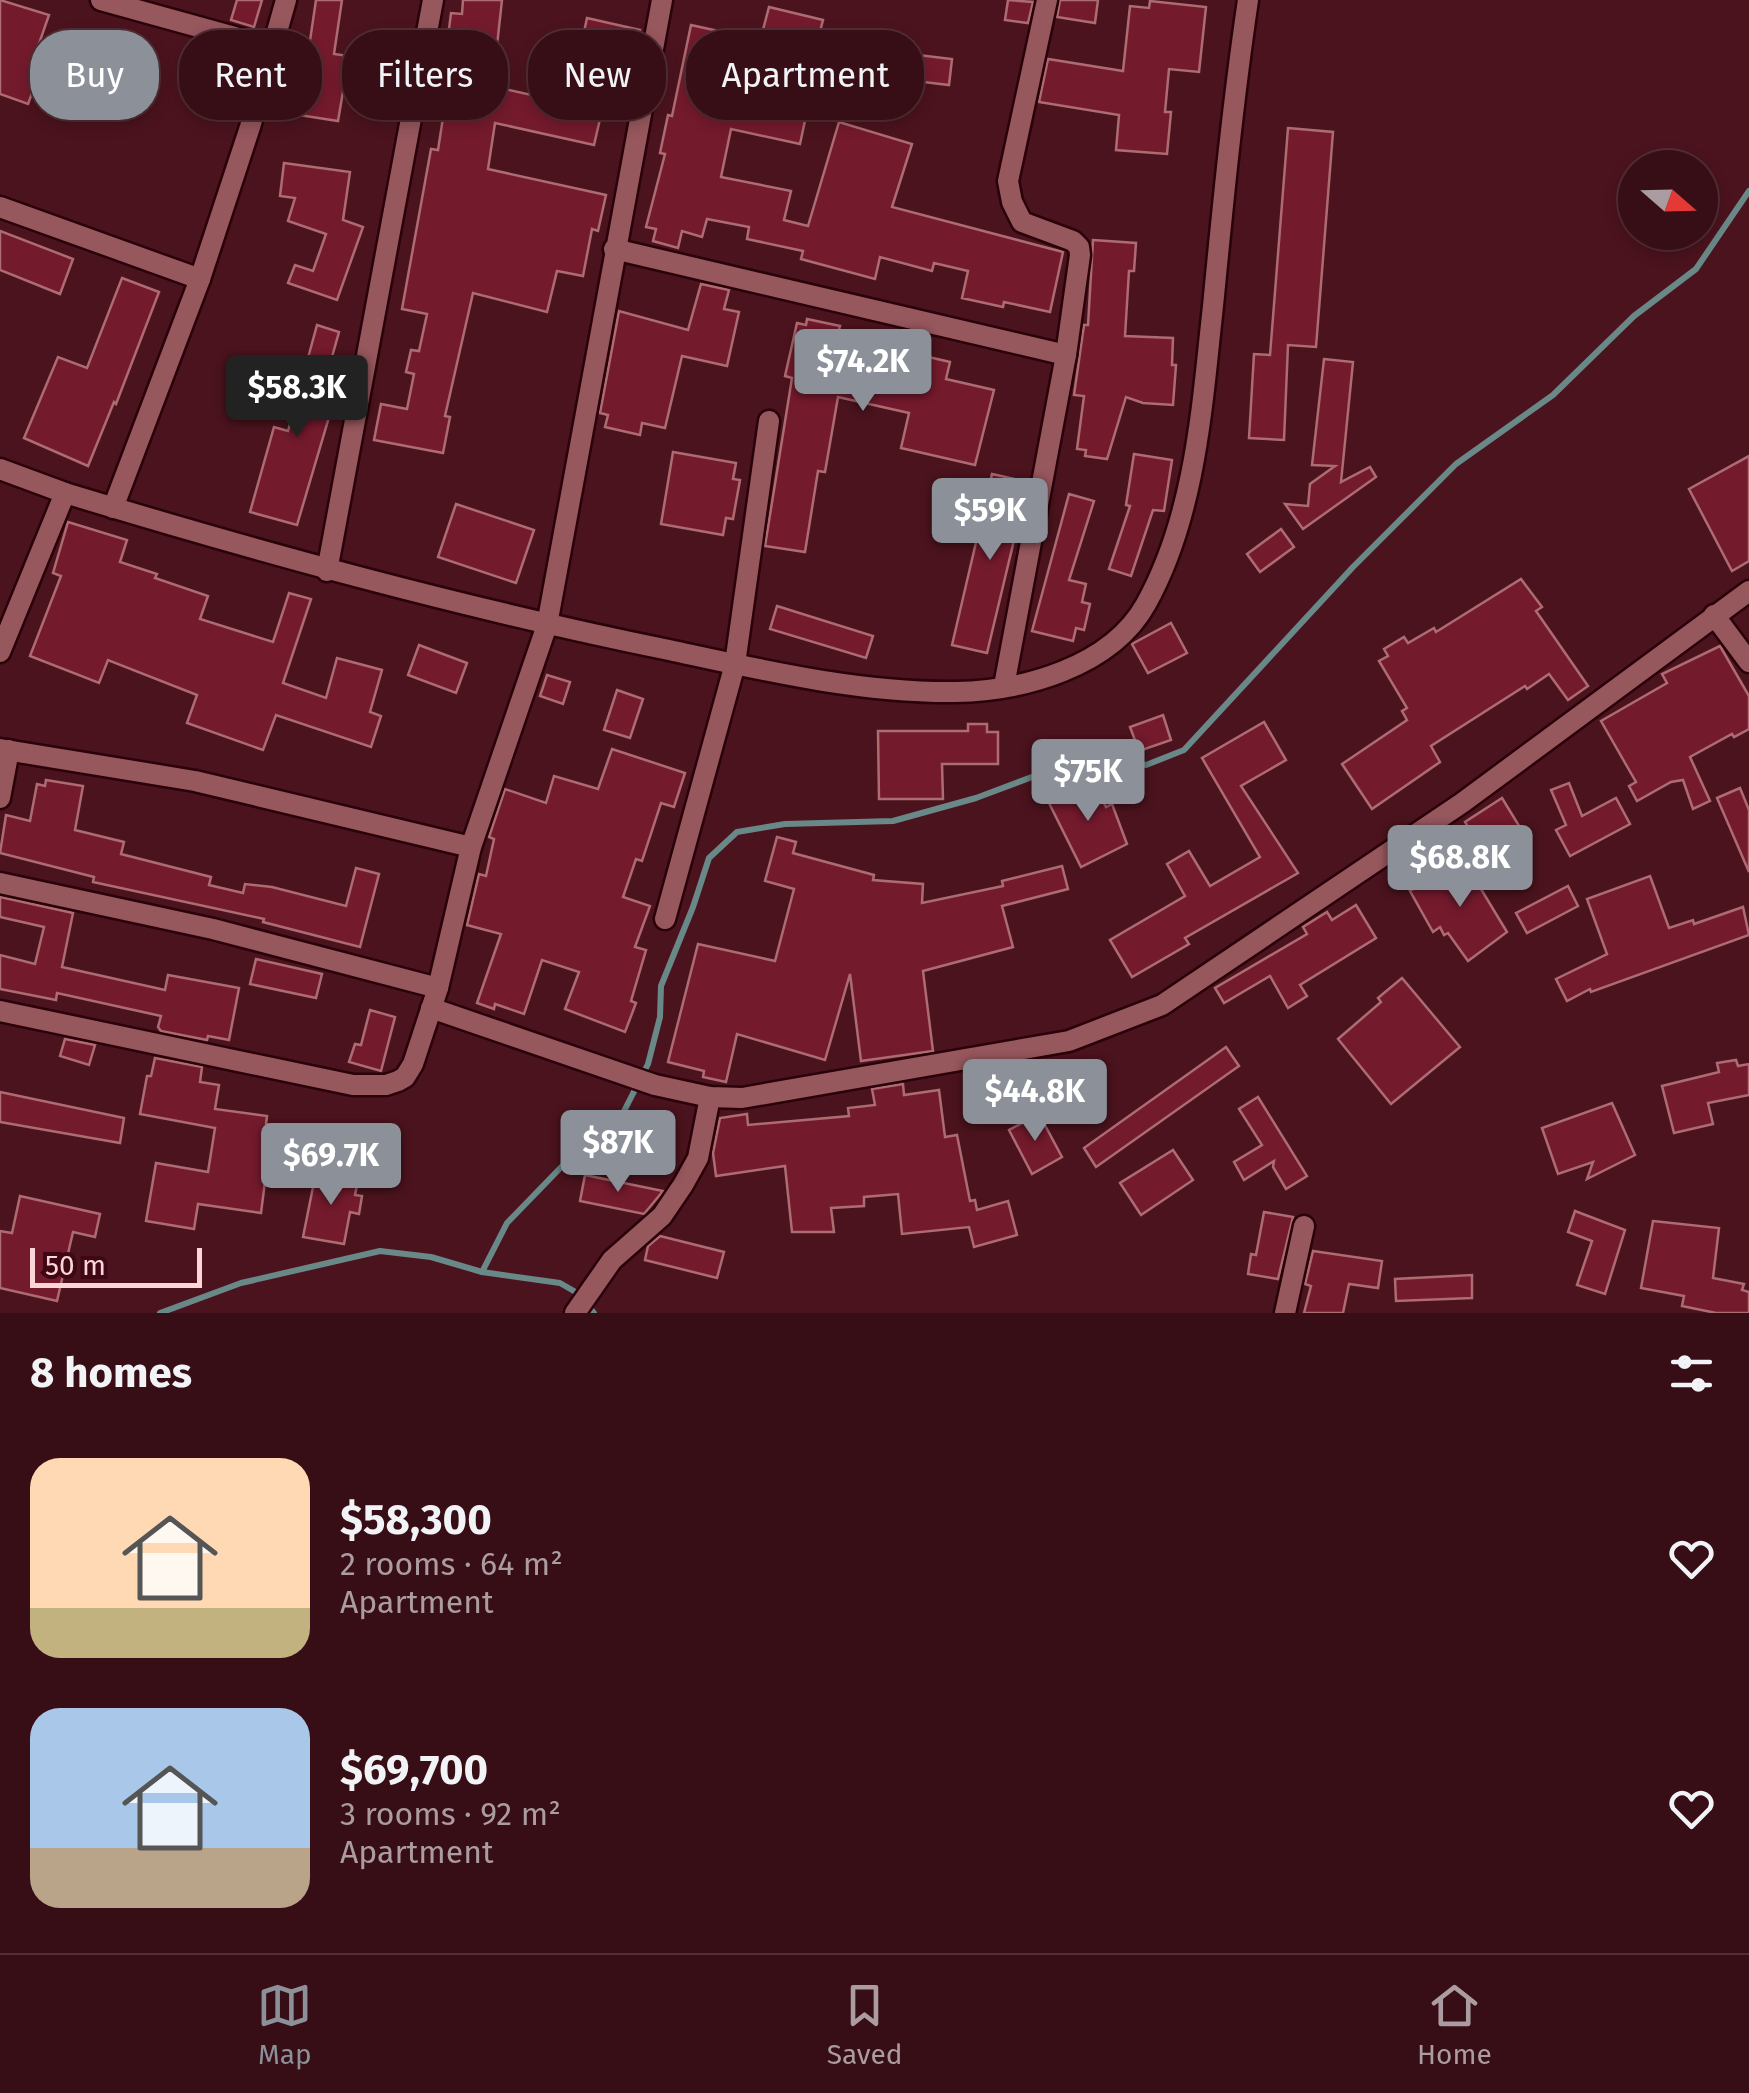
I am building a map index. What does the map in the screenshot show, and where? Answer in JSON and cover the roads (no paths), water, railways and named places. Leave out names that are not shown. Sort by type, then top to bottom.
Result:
[{"type":"street","points":[[101,0],[210,30]]},
{"type":"street","points":[[276,30],[286,0]]},
{"type":"street","points":[[327,571],[433,0]]},
{"type":"street","points":[[0,1011],[354,1085],[386,1085],[405,1077],[413,1064],[434,998],[471,847],[546,625],[662,0]]},
{"type":"street","points":[[1004,686],[1066,355],[1079,246],[1022,222],[1012,202],[1008,181],[1048,0]]},
{"type":"street","points":[[0,470],[327,571],[546,625],[861,687],[957,692],[1028,683],[1102,653],[1123,635],[1144,608],[1158,580],[1181,515],[1200,430],[1248,0]]},
{"type":"street","points":[[113,508],[200,279],[252,120]]},
{"type":"street","points":[[0,208],[200,279]]},
{"type":"street","points":[[614,249],[1066,355]]},
{"type":"street","points":[[665,919],[735,664],[769,421]]},
{"type":"street","points":[[0,652],[65,493]]},
{"type":"street","points":[[0,883],[213,929],[434,998],[641,1080],[710,1096],[742,1098],[1069,1040],[1162,1005],[1462,804],[1749,591]]},
{"type":"street","points":[[1714,615],[1749,662]]},
{"type":"street","points":[[0,798],[5,750],[195,781],[471,847]]},
{"type":"street","points":[[582,1305],[612,1260],[662,1216],[682,1185],[698,1158],[710,1096]]},
{"type":"street","points":[[1284,1313],[1304,1226]]},
{"type":"waterway","points":[[482,1272],[507,1223],[570,1158],[619,1121],[648,1064],[660,1017],[661,986],[709,858],[737,832],[785,824],[893,821],[976,798],[1093,754],[1146,765],[1184,750],[1353,567],[1456,464],[1553,395],[1634,316],[1696,269],[1749,191]]},
{"type":"waterway","points":[[160,1313],[241,1283],[380,1251],[431,1257],[482,1272],[560,1283],[579,1294],[594,1313]]}]
